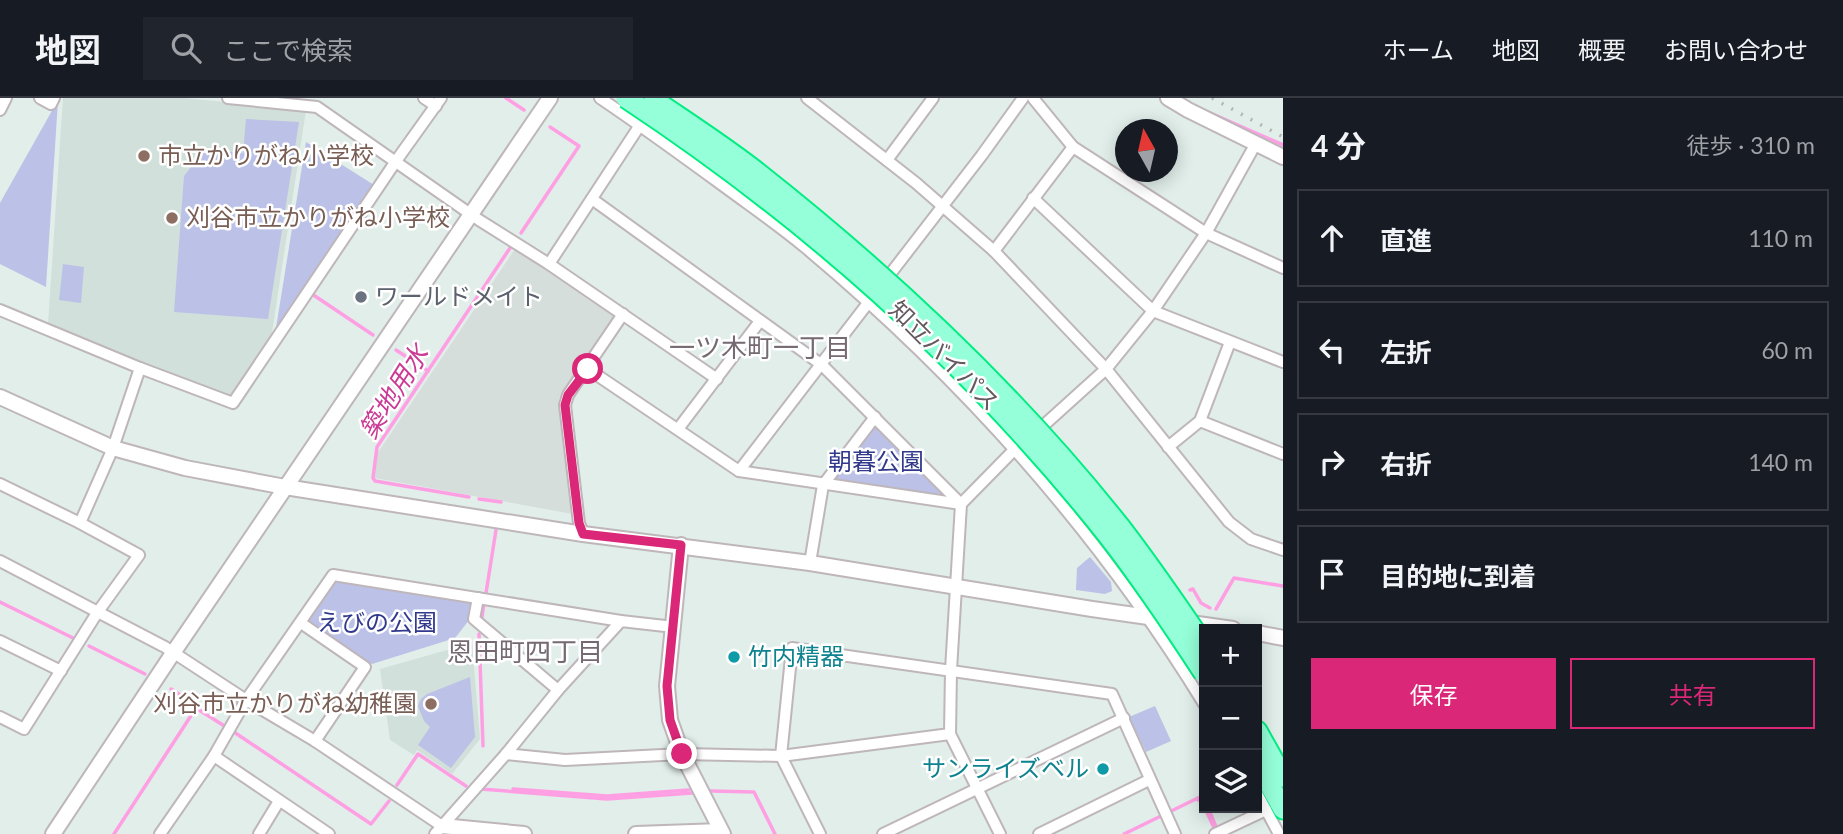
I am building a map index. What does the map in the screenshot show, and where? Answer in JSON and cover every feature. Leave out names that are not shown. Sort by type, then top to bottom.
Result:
[{"type":"highway","name":"知立バイパス","points":[[626,98],[744,180],[822,243],[932,341],[1048,464],[1110,539],[1163,610],[1199,665]]},
{"type":"highway","name":"知立バイパス","points":[[652,98],[756,172],[866,262],[943,333],[1057,452],[1105,509],[1199,638]]},
{"type":"highway","points":[[1262,740],[1283,776]]},
{"type":"highway","points":[[1262,775],[1275,809]]},
{"type":"street","points":[[0,110],[6,98]]},
{"type":"street","points":[[40,98],[51,104],[54,98]]},
{"type":"street","points":[[228,98],[317,107],[717,379]]},
{"type":"street","points":[[0,310],[233,403],[438,102],[424,98]]},
{"type":"street","points":[[53,834],[550,98]]},
{"type":"street","points":[[600,98],[805,247],[945,375],[1058,499],[1146,617],[1199,696]]},
{"type":"street","points":[[662,98],[753,163],[891,273],[981,358],[1106,496],[1153,558],[1199,628]]},
{"type":"street","points":[[807,98],[887,160],[994,251],[1105,369],[1229,522],[1251,538],[1283,550]]},
{"type":"street","points":[[891,273],[1023,98]]},
{"type":"street","points":[[1033,98],[1073,147],[1206,233],[1283,268]]},
{"type":"street","points":[[1168,98],[1255,145],[1283,157]]},
{"type":"street","points":[[887,160],[930,99]]},
{"type":"street","points":[[549,264],[640,125]]},
{"type":"street","points":[[1044,425],[1105,369],[1153,311],[1206,233],[1255,145]]},
{"type":"street","points":[[994,251],[1073,147]]},
{"type":"street","points":[[1033,198],[1153,311],[1283,362]]},
{"type":"street","points":[[592,199],[822,365],[961,504]]},
{"type":"street","points":[[739,471],[868,303]]},
{"type":"street","points":[[583,534],[579,523],[565,405],[568,395],[623,314]]},
{"type":"street","points":[[678,429],[760,321]]},
{"type":"street","points":[[1168,447],[1200,421],[1230,342]]},
{"type":"street","points":[[80,523],[113,447],[140,368]]},
{"type":"street","points":[[588,369],[739,471],[961,504]]},
{"type":"street","points":[[0,397],[113,447],[185,468],[285,487],[583,534],[810,563],[1146,617],[1206,624]]},
{"type":"street","points":[[810,563],[823,485],[875,417]]},
{"type":"street","points":[[1200,421],[1283,454]]},
{"type":"street","points":[[1000,834],[950,734],[951,670],[961,504],[1014,450]]},
{"type":"street","points":[[0,484],[139,555],[97,613],[23,729],[0,717]]},
{"type":"street","points":[[636,834],[722,832],[682,754],[670,720],[667,686],[681,545]]},
{"type":"street","points":[[0,561],[173,653],[316,741],[438,830],[524,834]]},
{"type":"street","points":[[160,834],[214,756],[246,700],[333,576],[674,627]]},
{"type":"street","points":[[478,598],[474,619],[558,690]]},
{"type":"street","points":[[438,830],[621,621]]},
{"type":"street","points":[[301,623],[365,667],[316,741]]},
{"type":"street","points":[[1262,634],[1283,638]]},
{"type":"street","points":[[0,641],[61,671]]},
{"type":"street","points":[[820,834],[781,756],[792,648],[1112,694],[1175,834]]},
{"type":"street","points":[[883,834],[1124,718]]},
{"type":"street","points":[[1262,726],[1283,760]]},
{"type":"street","points":[[506,754],[565,760],[682,754],[781,756],[950,734]]},
{"type":"street","points":[[214,756],[329,834]]},
{"type":"street","points":[[1039,834],[1149,780]]},
{"type":"street","points":[[259,834],[279,801]]},
{"type":"street","points":[[1218,833],[1275,809],[1279,834]]},
{"type":"shaded area","name":"刈谷市立かりがね小学校","points":[[63,98],[184,98],[306,110],[271,339],[231,398],[48,325]]},
{"type":"shaded area","points":[[515,249],[616,315],[559,399],[578,515],[375,478],[377,454]]},
{"type":"shaded area","name":"刈谷市立かりがね幼稚園","points":[[472,643],[480,739],[452,774],[417,750],[414,755],[390,740],[380,669]]},
{"type":"green space","points":[[58,100],[46,287],[0,264],[0,203]]},
{"type":"green space","points":[[246,119],[299,122],[268,319],[174,312],[184,176],[205,149],[243,153]]},
{"type":"green space","points":[[306,142],[374,185],[276,328]]},
{"type":"green space","points":[[63,264],[84,267],[81,303],[59,300]]},
{"type":"green space","name":"朝暮公園","points":[[875,425],[943,492],[941,496],[834,481],[834,476]]},
{"type":"green space","points":[[1090,557],[1111,582],[1112,591],[1105,594],[1076,590],[1077,568]]},
{"type":"green space","name":"えびの公園","points":[[334,582],[473,602],[470,619],[455,638],[372,664],[310,623],[310,618]]},
{"type":"green space","points":[[470,677],[475,737],[451,768],[418,745],[430,727],[424,721],[418,706],[427,694]]},
{"type":"green space","points":[[1155,706],[1171,741],[1146,752],[1129,717]]},
{"type":"waterway","name":"築地用水","points":[[506,98],[524,110]]},
{"type":"waterway","points":[[1208,112],[1283,145]]},
{"type":"waterway","name":"築地用水","points":[[521,233],[579,146],[550,127]]},
{"type":"waterway","name":"築地用水","points":[[469,497],[375,481],[373,478],[377,447],[510,248]]},
{"type":"waterway","points":[[312,294],[373,335]]},
{"type":"waterway","points":[[396,350],[428,371]]},
{"type":"waterway","name":"築地用水","points":[[479,499],[501,502]]},
{"type":"waterway","name":"築地用水","points":[[486,593],[496,530]]},
{"type":"waterway","points":[[1216,609],[1234,578],[1283,586]]},
{"type":"waterway","points":[[1190,590],[1193,589],[1201,603],[1210,608]]},
{"type":"waterway","name":"築地用水","points":[[0,602],[73,638]]},
{"type":"waterway","name":"築地用水","points":[[482,617],[484,603]]},
{"type":"waterway","name":"築地用水","points":[[479,634],[483,746]]},
{"type":"waterway","name":"築地用水","points":[[89,646],[145,674]]},
{"type":"waterway","name":"築地用水","points":[[171,689],[199,707]]},
{"type":"waterway","points":[[114,834],[196,708],[226,727]]},
{"type":"waterway","name":"築地用水","points":[[234,732],[371,824],[389,801]]},
{"type":"waterway","name":"築地用水","points":[[397,785],[418,754],[466,786]]},
{"type":"waterway","name":"築地用水","points":[[481,789],[607,799],[692,793]]},
{"type":"waterway","name":"築地用水","points":[[513,789],[607,796],[689,790]]},
{"type":"waterway","name":"築地用水","points":[[711,791],[754,792],[775,834]]},
{"type":"waterway","name":"築地用水","points":[[1124,834],[1199,797]]},
{"type":"waterway","name":"築地用水","points":[[1207,813],[1216,832]]},
{"type":"waterway","name":"築地用水","points":[[1210,813],[1217,829]]},
{"type":"railway","points":[[1212,98],[1283,137]]},
{"type":"place","name":"市立かりがね小学校","points":[[144,156]]},
{"type":"place","name":"刈谷市立かりがね小学校","points":[[172,218]]},
{"type":"place","name":"ワールドメイト","points":[[361,297]]},
{"type":"place","name":"竹内精器","points":[[734,657]]},
{"type":"place","name":"刈谷市立かりがね幼稚園","points":[[431,704]]},
{"type":"place","name":"サンライズベル","points":[[1103,769]]},
{"type":"district","name":"一ツ木町一丁目","points":[[760,348]]},
{"type":"district","name":"恩田町四丁目","points":[[525,652]]},
{"type":"route","points":[[588,369],[568,395],[565,405],[579,523],[583,534],[681,545],[667,686],[670,720],[682,754]]}]
